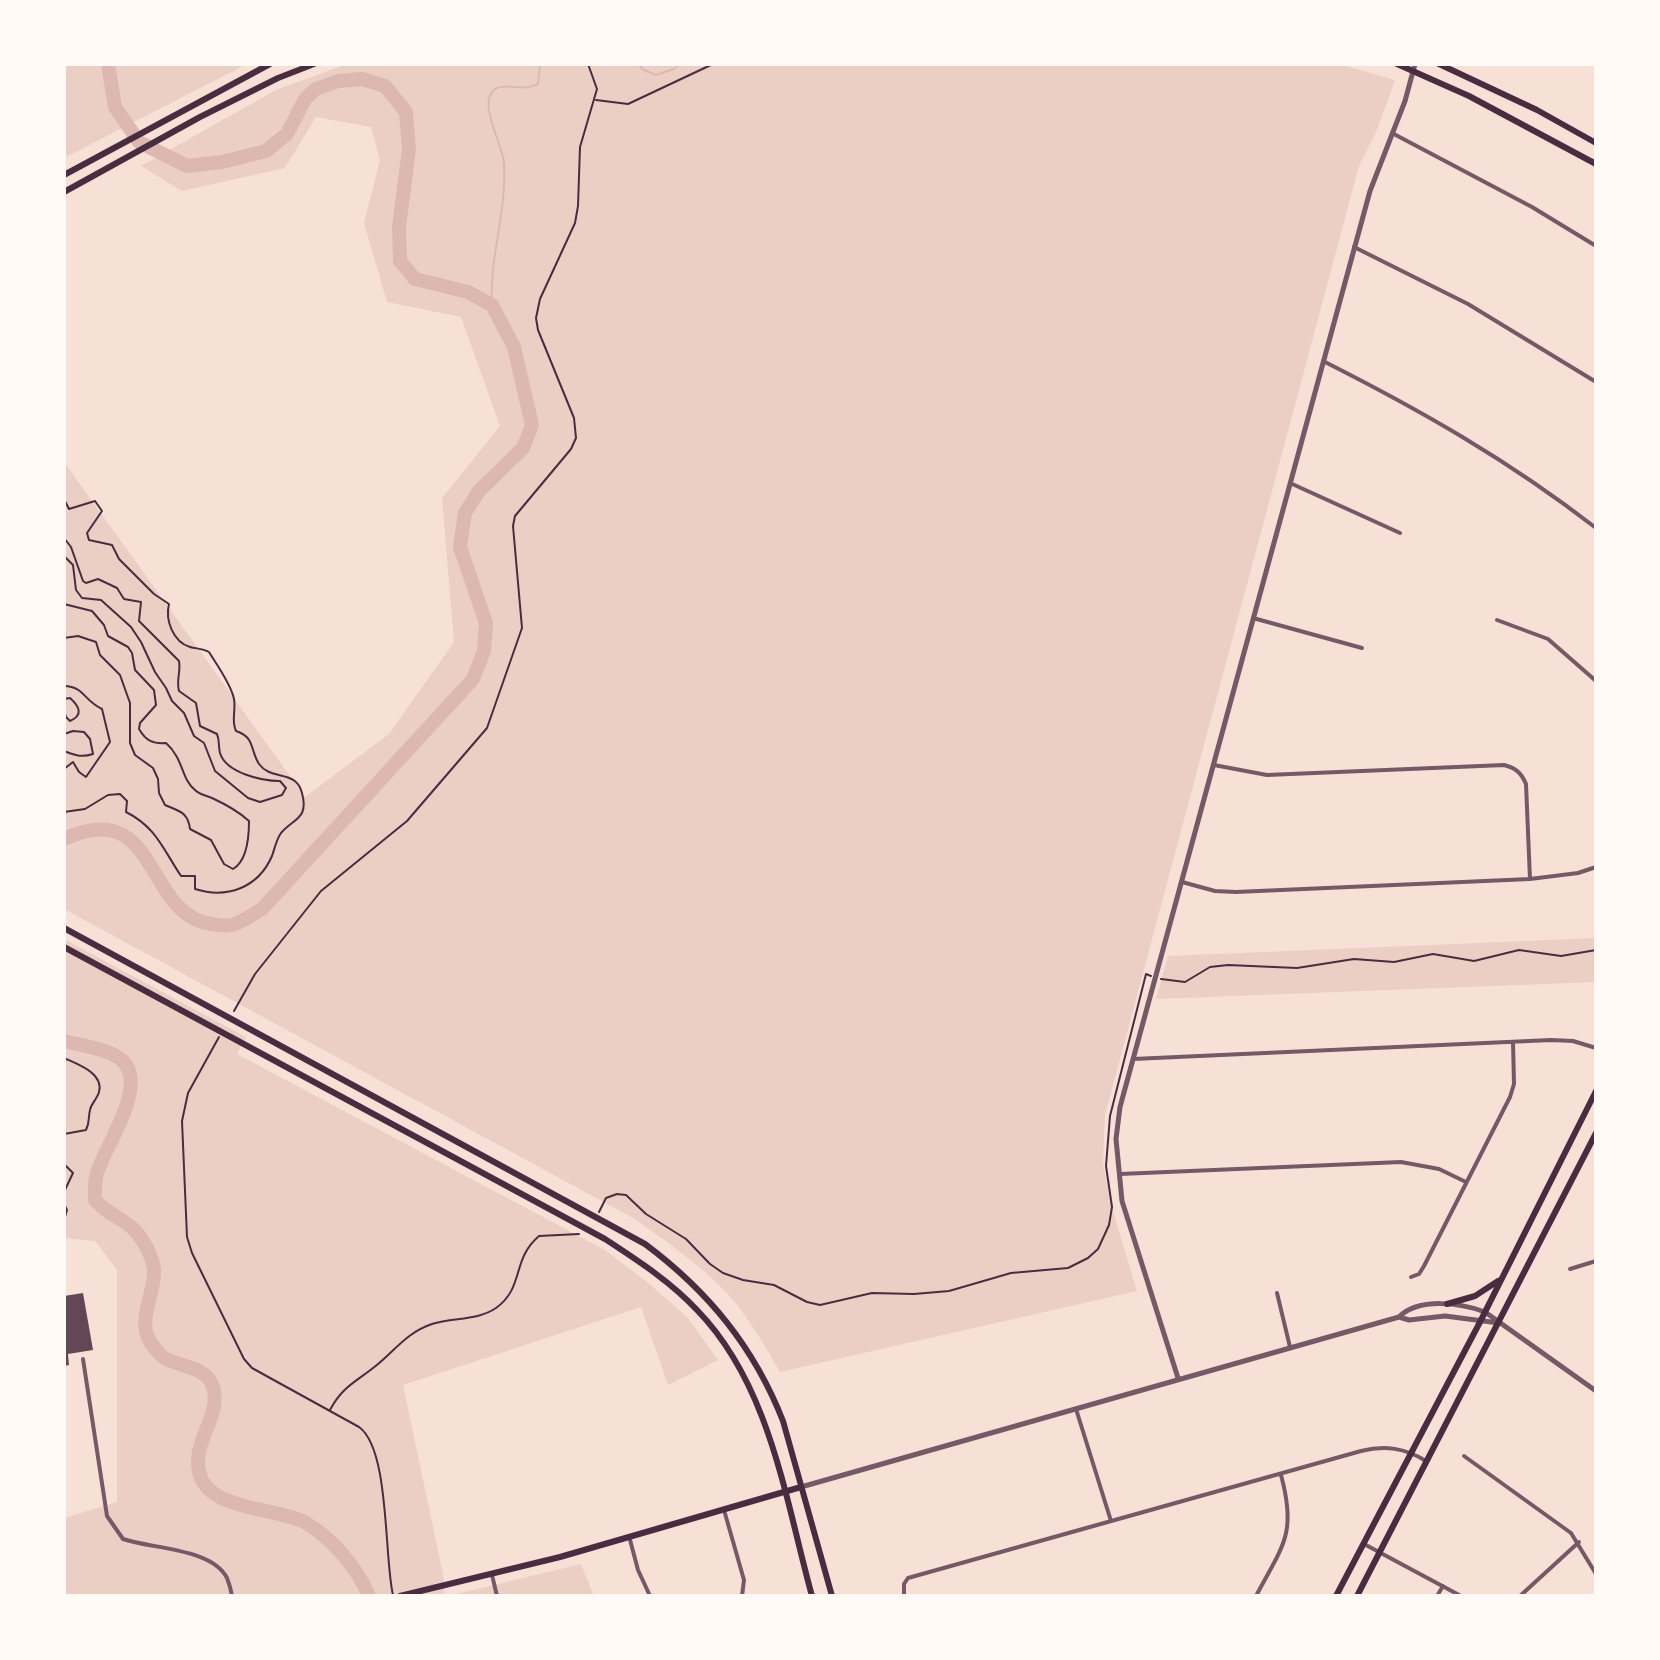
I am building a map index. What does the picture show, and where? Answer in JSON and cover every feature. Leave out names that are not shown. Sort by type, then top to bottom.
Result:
[{"type":"main road","points":[[64,175],[270,64]]},
{"type":"main road","points":[[64,192],[278,78],[314,64]]},
{"type":"main road","points":[[1397,64],[1414,67],[1596,164]]},
{"type":"main road","points":[[1439,64],[1537,110],[1596,143]]},
{"type":"main road","points":[[64,928],[645,1244],[685,1276],[746,1346],[772,1393],[783,1421],[832,1596]]},
{"type":"main road","points":[[64,947],[605,1239],[677,1290],[719,1336],[758,1404],[812,1596]]},
{"type":"main road","points":[[1336,1596],[1480,1322],[1596,1091]]},
{"type":"main road","points":[[1357,1596],[1596,1133]]},
{"type":"main road","points":[[1447,1304],[1484,1292],[1503,1276]]},
{"type":"main road","points":[[400,1596],[560,1557],[801,1487]]},
{"type":"street","points":[[1178,1378],[1122,1201],[1116,1139],[1120,1107],[1354,247],[1370,191],[1414,67]]},
{"type":"street","points":[[1392,133],[1532,207],[1596,246]]},
{"type":"street","points":[[1354,247],[1468,304],[1596,382]]},
{"type":"street","points":[[1323,361],[1458,432],[1505,461],[1596,528]]},
{"type":"street","points":[[1290,483],[1400,533]]},
{"type":"street","points":[[1253,618],[1362,648]]},
{"type":"street","points":[[1497,620],[1548,639],[1596,681]]},
{"type":"street","points":[[1213,764],[1267,775],[1512,767],[1519,771],[1526,784],[1530,879]]},
{"type":"street","points":[[1181,881],[1215,891],[1236,892],[1530,879],[1578,873],[1596,867]]},
{"type":"street","points":[[1133,1059],[1563,1040],[1596,1048]]},
{"type":"street","points":[[1411,1277],[1419,1274],[1424,1266],[1510,1097],[1514,1084],[1513,1042]]},
{"type":"street","points":[[1118,1174],[1401,1162],[1439,1169],[1466,1182]]},
{"type":"street","points":[[1570,1269],[1596,1261]]},
{"type":"street","points":[[1277,1293],[1290,1347]]},
{"type":"street","points":[[801,1487],[1399,1317],[1405,1311],[1447,1304],[1485,1312],[1596,1391]]},
{"type":"street","points":[[1399,1317],[1409,1320],[1445,1316],[1500,1323]]},
{"type":"street","points":[[83,1359],[107,1516],[123,1539],[197,1555],[214,1564],[226,1576],[232,1596]]},
{"type":"street","points":[[1076,1409],[1111,1521]]},
{"type":"street","points":[[904,1596],[904,1584],[908,1578],[1375,1447],[1412,1453],[1428,1462]]},
{"type":"street","points":[[1464,1456],[1565,1527],[1579,1542],[1596,1574]]},
{"type":"street","points":[[1256,1596],[1279,1553],[1288,1526],[1288,1502],[1281,1474]]},
{"type":"street","points":[[724,1510],[744,1580],[742,1596]]},
{"type":"street","points":[[629,1536],[638,1570],[650,1596]]},
{"type":"street","points":[[1520,1596],[1579,1542]]},
{"type":"street","points":[[1364,1544],[1461,1596]]},
{"type":"street","points":[[491,1573],[497,1596]]},
{"type":"street","points":[[1437,1596],[1443,1586]]},
{"type":"path","points":[[234,1010],[255,974],[321,891],[407,821],[487,728],[522,628],[513,526],[515,516],[571,449],[576,438],[574,418],[536,318],[540,299],[575,223],[580,147],[597,89],[588,64]]},
{"type":"path","points":[[596,100],[628,104],[713,64]]},
{"type":"path","points":[[64,499],[69,509],[95,501],[99,506],[102,511],[87,533],[89,540],[112,545],[119,559],[154,594],[169,604],[169,626],[180,640],[186,646],[209,652],[233,695],[236,711],[232,724],[236,731],[245,734],[252,742],[258,762],[265,769],[293,778],[298,783],[302,789],[303,805],[302,814],[295,824],[283,830],[277,839],[266,868],[243,888],[225,894],[195,889],[195,876],[181,876],[151,829],[144,821],[126,812],[127,801],[120,794],[108,795],[85,809],[64,812]]},
{"type":"path","points":[[64,538],[71,547],[83,581],[98,579],[117,588],[124,599],[141,602],[139,621],[179,661],[179,691],[196,703],[200,726],[217,734],[221,757],[250,777],[280,781],[286,788],[282,795],[260,802],[248,798],[215,771],[204,743],[194,736],[184,713],[172,701],[131,627],[101,600],[82,598],[76,590],[73,565],[64,556]]},
{"type":"path","points":[[64,604],[92,611],[104,625],[108,636],[128,647],[135,670],[154,690],[156,705],[140,723],[142,734],[148,741],[166,743],[173,749],[183,765],[188,784],[197,793],[237,811],[249,821],[243,861],[238,867],[233,869],[224,864],[211,840],[190,829],[189,819],[180,809],[165,805],[153,768],[135,755],[130,743],[130,703],[120,675],[100,655],[96,642],[78,636],[64,638]]},
{"type":"path","points":[[64,686],[76,686],[82,690],[86,700],[102,709],[110,742],[86,777],[73,762],[64,769]]},
{"type":"path","points":[[64,699],[70,698],[80,713],[70,721],[64,710]]},
{"type":"path","points":[[64,734],[84,732],[93,754],[76,756],[64,751]]},
{"type":"path","points":[[597,1219],[606,1198],[626,1195],[646,1214],[676,1231],[723,1273],[774,1285],[807,1302],[820,1305],[872,1293],[949,1291],[1011,1273],[1068,1268],[1098,1249],[1109,1225],[1112,1207],[1106,1166],[1110,1116],[1146,974],[1185,982],[1210,967],[1228,965],[1283,968],[1354,959],[1394,962],[1428,954],[1474,961],[1519,950],[1561,956],[1596,950]]},
{"type":"path","points":[[219,1038],[183,1106],[187,1237],[244,1359],[260,1374],[359,1427],[372,1442],[385,1503],[394,1596]]},
{"type":"path","points":[[64,1058],[90,1071],[100,1087],[86,1130],[64,1134]]},
{"type":"path","points":[[64,1164],[73,1173],[64,1192]]},
{"type":"path","points":[[64,1204],[67,1210],[64,1220]]},
{"type":"path","points":[[330,1411],[343,1389],[378,1364],[411,1333],[444,1321],[481,1316],[495,1309],[514,1287],[523,1254],[539,1236],[580,1234]]},
{"type":"shaded area","points":[[64,64],[247,64],[64,158]]},
{"type":"shaded area","points":[[347,64],[1339,64],[1395,80],[1377,130],[1359,166],[1105,1115],[1103,1163],[1111,1205],[1137,1291],[780,1372],[752,1326],[727,1294],[688,1258],[633,1218],[64,909],[64,462],[305,797],[389,734],[454,642],[442,498],[500,426],[461,317],[387,302],[364,223],[380,160],[371,127],[316,117],[285,168],[182,191],[141,166],[276,90]]},
{"type":"shaded area","points":[[1596,938],[1596,982],[1156,999],[1168,956]]},
{"type":"shaded area","points":[[64,939],[246,1037],[237,1054],[605,1250],[688,1318],[718,1360],[668,1385],[641,1307],[403,1385],[445,1596],[64,1596],[64,1518],[117,1502],[117,1270],[95,1241],[64,1238]]},
{"type":"shaded area","points":[[581,1564],[594,1596],[448,1596]]},
{"type":"building","points":[[83,1293],[93,1350],[68,1354],[69,1365],[64,1366],[64,1296]]},
{"type":"waterway","points":[[64,839],[95,830],[118,832],[135,844],[173,901],[189,916],[211,924],[232,925],[262,909],[473,679],[484,651],[486,623],[460,547],[465,513],[479,491],[523,448],[532,425],[514,347],[492,305],[468,292],[415,279],[400,261],[399,227],[409,149],[406,112],[385,86],[362,79],[338,81],[316,89],[305,99],[287,134],[266,151],[222,162],[187,166],[139,142],[115,107],[108,64]]},
{"type":"waterway","points":[[492,305],[504,163],[490,116],[489,99],[492,92],[501,87],[538,84],[540,64]]},
{"type":"waterway","points":[[639,64],[642,69],[656,75],[680,64]]},
{"type":"waterway","points":[[64,1041],[112,1054],[125,1063],[130,1076],[126,1108],[97,1173],[95,1200],[139,1235],[150,1256],[154,1280],[145,1326],[151,1343],[163,1357],[205,1375],[213,1387],[213,1410],[198,1456],[202,1480],[221,1498],[306,1523],[326,1537],[343,1555],[369,1596]]}]
